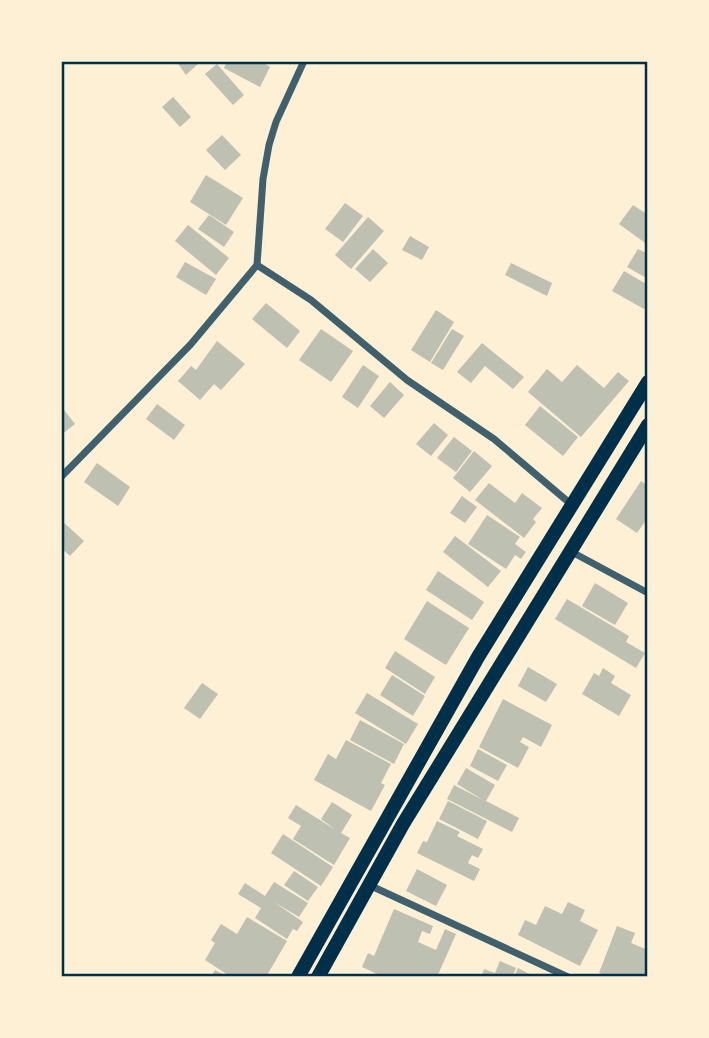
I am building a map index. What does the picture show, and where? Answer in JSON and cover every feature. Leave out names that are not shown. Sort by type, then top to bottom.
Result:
[{"type":"main road","points":[[298,977],[478,657],[648,382]]},
{"type":"main road","points":[[318,977],[403,824],[648,425]]},
{"type":"street","points":[[61,477],[191,344],[257,265],[263,179],[269,145],[276,122],[304,61]]},
{"type":"street","points":[[257,265],[311,300],[408,380],[494,439],[572,505]]},
{"type":"street","points":[[570,551],[648,593]]},
{"type":"street","points":[[369,885],[568,977]]},
{"type":"building","points":[[176,61],[201,61],[186,75]]},
{"type":"building","points":[[227,61],[261,61],[270,67],[260,87],[224,68]]},
{"type":"building","points":[[217,64],[244,95],[233,105],[205,74]]},
{"type":"building","points":[[173,97],[191,117],[180,127],[162,107]]},
{"type":"building","points":[[222,135],[241,155],[225,170],[206,150]]},
{"type":"building","points":[[206,175],[243,198],[226,225],[190,202]]},
{"type":"building","points":[[345,203],[363,216],[343,242],[325,229]]},
{"type":"building","points":[[633,205],[648,215],[648,245],[619,224]]},
{"type":"building","points":[[209,215],[234,232],[224,247],[198,229]]},
{"type":"building","points":[[368,217],[384,231],[351,269],[335,255]]},
{"type":"building","points":[[188,225],[229,258],[216,275],[175,241]]},
{"type":"building","points":[[410,236],[429,247],[422,260],[402,250]]},
{"type":"building","points":[[373,249],[388,263],[370,282],[355,269]]},
{"type":"building","points":[[638,249],[648,254],[648,279],[627,267]]},
{"type":"building","points":[[185,262],[216,279],[206,295],[176,277]]},
{"type":"building","points":[[511,263],[552,283],[547,296],[505,275]]},
{"type":"building","points":[[624,271],[648,285],[648,303],[644,309],[612,291]]},
{"type":"building","points":[[266,303],[300,331],[287,348],[252,319]]},
{"type":"building","points":[[436,310],[454,322],[430,362],[411,350]]},
{"type":"building","points":[[321,329],[353,351],[331,382],[299,360]]},
{"type":"building","points":[[452,329],[464,336],[443,370],[431,363]]},
{"type":"building","points":[[217,341],[245,364],[221,390],[214,384],[200,400],[178,381],[191,366],[196,370]]},
{"type":"building","points":[[482,343],[524,377],[513,389],[485,366],[471,383],[457,372]]},
{"type":"building","points":[[363,365],[379,376],[358,408],[342,397]]},
{"type":"building","points":[[577,365],[604,388],[618,372],[629,381],[581,437],[528,392],[547,369],[562,382]]},
{"type":"building","points":[[390,382],[404,395],[384,418],[370,406]]},
{"type":"building","points":[[157,404],[185,425],[174,440],[146,419]]},
{"type":"building","points":[[61,406],[75,424],[61,435]]},
{"type":"building","points":[[540,406],[578,437],[563,456],[525,425]]},
{"type":"building","points":[[434,423],[448,435],[431,456],[416,444]]},
{"type":"building","points":[[454,437],[472,451],[456,472],[437,458]]},
{"type":"building","points":[[474,451],[492,466],[470,492],[453,478]]},
{"type":"building","points":[[97,463],[130,487],[118,506],[84,482]]},
{"type":"building","points":[[641,481],[648,486],[648,517],[637,533],[616,519]]},
{"type":"building","points":[[489,483],[515,503],[522,493],[542,508],[524,538],[475,500]]},
{"type":"building","points":[[462,496],[477,507],[465,523],[450,513]]},
{"type":"building","points":[[487,515],[520,537],[515,544],[526,552],[521,559],[515,555],[506,569],[468,544]]},
{"type":"building","points":[[61,520],[84,541],[70,556],[61,548]]},
{"type":"building","points":[[455,536],[501,571],[488,587],[443,552]]},
{"type":"building","points":[[438,571],[484,602],[472,620],[426,590]]},
{"type":"building","points":[[595,583],[628,603],[615,625],[582,606]]},
{"type":"building","points":[[567,599],[629,636],[626,642],[645,653],[636,668],[555,619]]},
{"type":"building","points":[[427,601],[469,628],[446,665],[404,639]]},
{"type":"building","points":[[395,651],[435,677],[425,694],[385,668]]},
{"type":"building","points":[[528,667],[557,684],[546,702],[518,686]]},
{"type":"building","points":[[603,668],[615,676],[611,683],[631,695],[619,716],[582,694],[594,673],[599,676]]},
{"type":"building","points":[[392,675],[425,696],[413,716],[380,695]]},
{"type":"building","points":[[202,683],[218,694],[200,719],[184,708]]},
{"type":"building","points":[[367,693],[418,724],[406,744],[355,713]]},
{"type":"building","points":[[503,699],[552,725],[541,747],[523,737],[520,742],[529,747],[518,768],[479,747]]},
{"type":"building","points":[[360,720],[404,744],[394,764],[350,740]]},
{"type":"building","points":[[346,740],[391,764],[381,783],[385,785],[371,811],[314,780],[328,754],[336,759]]},
{"type":"building","points":[[478,749],[507,765],[498,781],[470,766]]},
{"type":"building","points":[[466,768],[495,785],[486,801],[519,818],[512,832],[447,799],[454,785],[483,800],[457,784]]},
{"type":"building","points":[[448,801],[487,821],[478,839],[439,819]]},
{"type":"building","points":[[332,802],[352,815],[341,833],[350,838],[334,865],[293,839],[301,826],[288,818],[296,805],[336,830],[321,819]]},
{"type":"building","points":[[437,821],[460,832],[457,836],[483,849],[478,858],[472,855],[468,863],[480,869],[474,881],[417,853],[423,841],[427,842]]},
{"type":"building","points":[[283,834],[333,867],[321,886],[271,853]]},
{"type":"building","points":[[417,869],[447,885],[436,906],[406,891]]},
{"type":"building","points":[[294,871],[318,887],[308,901],[284,885]]},
{"type":"building","points":[[274,882],[308,903],[299,917],[274,902],[303,922],[297,931],[293,929],[287,939],[255,918],[261,908],[238,894],[245,883],[265,896]]},
{"type":"building","points":[[568,902],[585,910],[580,921],[598,930],[580,966],[518,935],[525,920],[536,925],[545,906],[562,914]]},
{"type":"building","points":[[394,909],[433,926],[430,934],[422,931],[418,942],[436,950],[445,929],[456,934],[437,977],[416,974],[415,977],[384,977],[362,967],[368,953],[374,956]]},
{"type":"building","points":[[247,917],[287,941],[266,977],[231,977],[205,960],[215,943],[211,940],[221,924],[237,934]]},
{"type":"building","points":[[617,926],[635,933],[631,943],[648,950],[648,968],[644,977],[610,977],[599,973]]},
{"type":"building","points":[[500,961],[516,968],[512,977],[481,977],[484,969],[495,973]]},
{"type":"building","points":[[518,968],[535,977],[514,977]]},
{"type":"building","points":[[215,970],[228,977],[211,977]]}]
